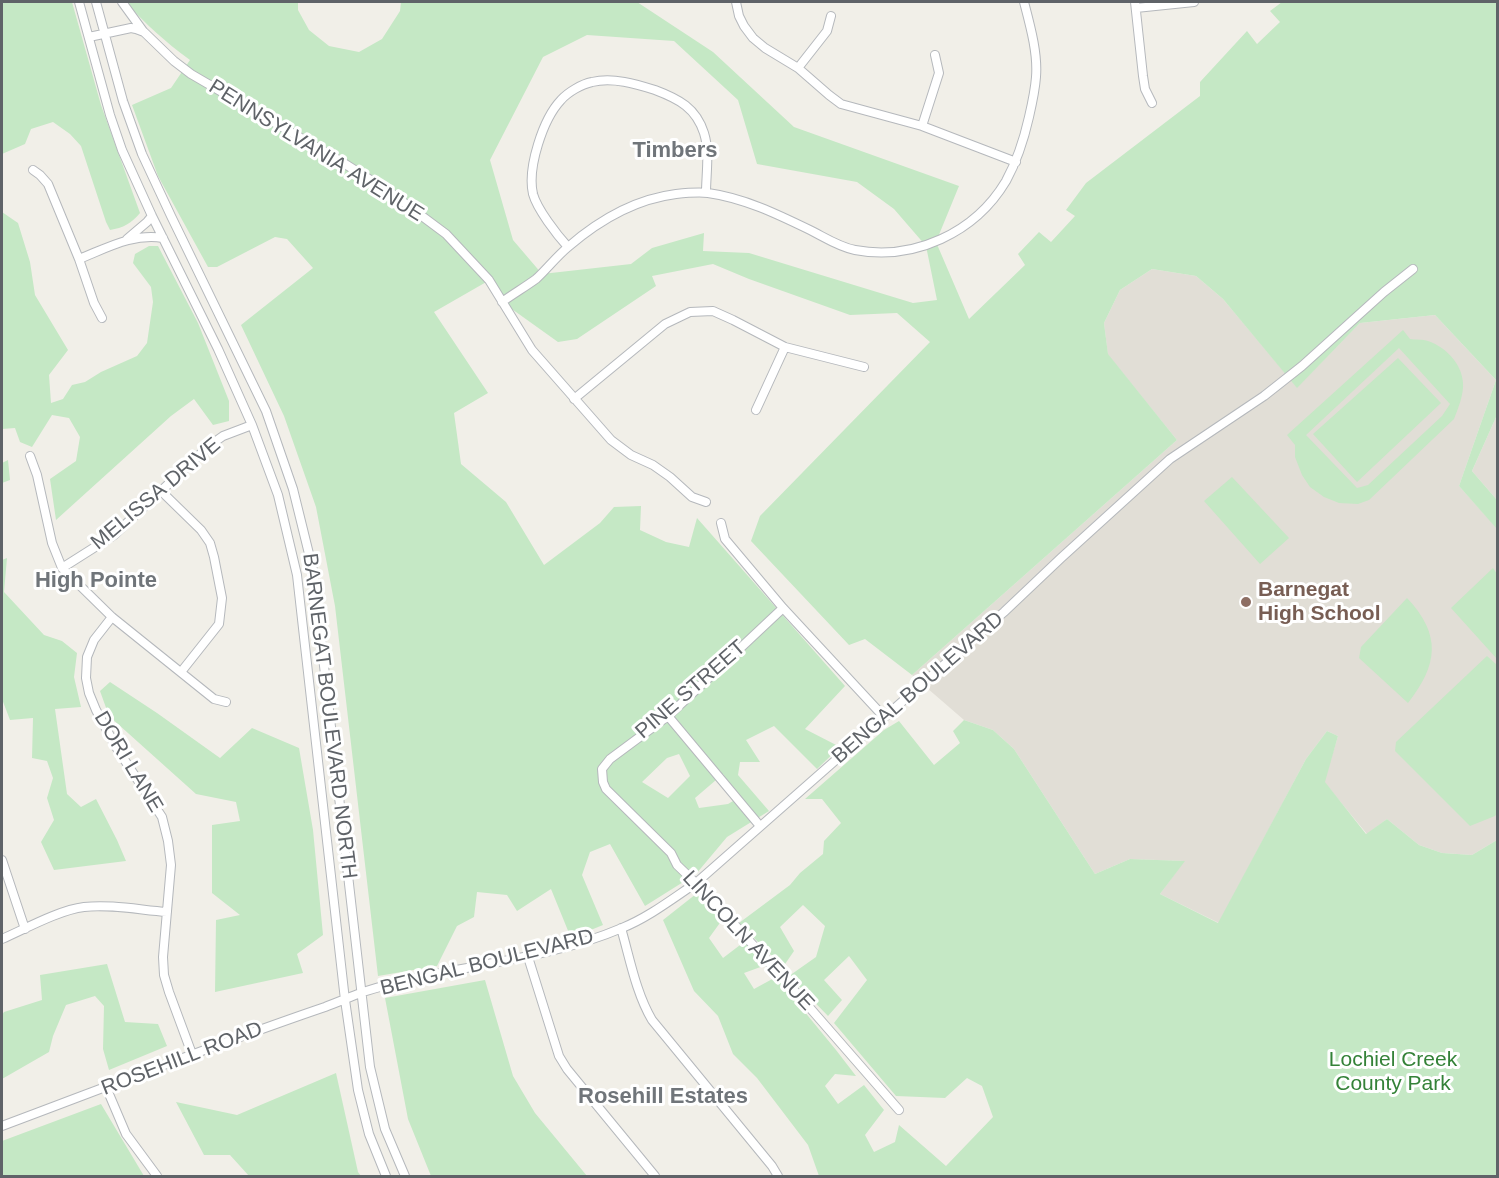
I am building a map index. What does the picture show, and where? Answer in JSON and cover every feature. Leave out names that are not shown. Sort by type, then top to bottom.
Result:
[{"type":"street","name":"BARNEGAT BOULEVARD NORTH","points":[[79,2],[122,150],[218,349],[252,425],[278,495],[297,575],[345,1000],[358,1090],[369,1134],[386,1176]]},
{"type":"street","name":"BARNEGAT BOULEVARD NORTH","points":[[96,2],[123,101],[142,154],[266,411],[293,489],[313,570],[370,1067],[388,1138],[405,1176]]},
{"type":"street","name":"PENNSYLVANIA AVENUE","points":[[122,2],[144,32],[191,74],[392,193],[446,234],[489,280],[532,350],[611,440],[631,455],[653,465],[692,497],[706,502]]},
{"type":"street","points":[[736,2],[739,16],[753,38],[798,68],[842,104],[922,126],[1016,162]]},
{"type":"street","points":[[502,302],[536,279],[568,247],[600,223],[635,205],[674,194],[706,192],[733,198],[780,215],[853,250],[894,252],[933,243],[950,235],[978,215],[994,198],[1016,162],[1029,120],[1036,76],[1035,55],[1024,2]]},
{"type":"street","points":[[1152,103],[1145,89],[1135,5],[1194,2]]},
{"type":"street","points":[[798,68],[827,31],[831,16]]},
{"type":"street","points":[[89,37],[130,28],[144,32]]},
{"type":"street","points":[[922,126],[939,73],[935,55]]},
{"type":"street","points":[[568,247],[557,236],[543,215],[533,194],[531,172],[534,154],[548,120],[561,99],[577,88],[593,82],[612,81],[636,84],[676,98],[688,106],[698,118],[705,135],[706,192]]},
{"type":"street","points":[[33,170],[48,184],[80,259],[94,303],[102,318]]},
{"type":"street","points":[[126,240],[152,216]]},
{"type":"street","points":[[80,259],[126,240],[154,236],[163,238]]},
{"type":"street","name":"BENGAL BOULEVARD","points":[[363,993],[429,975],[528,957],[578,943],[621,928],[661,907],[696,883],[1004,612],[1170,459],[1263,396],[1294,372],[1413,269]]},
{"type":"street","points":[[574,399],[665,324],[690,312],[713,311],[785,348],[864,367]]},
{"type":"street","points":[[756,410],[785,348]]},
{"type":"street","name":"MELISSA DRIVE","points":[[62,568],[114,535],[208,446],[223,436],[252,425]]},
{"type":"street","points":[[30,456],[37,475],[52,543],[62,568],[112,617],[214,699],[226,702]]},
{"type":"street","points":[[161,491],[201,530],[210,543],[222,598],[219,624],[181,672]]},
{"type":"street","points":[[721,523],[725,539],[783,608],[884,717]]},
{"type":"street","name":"PINE STREET","points":[[602,773],[602,769],[610,759],[668,716],[783,608]]},
{"type":"street","name":"DORI LANE","points":[[112,617],[94,640],[87,657],[86,678],[96,710],[116,747],[162,817],[171,865],[163,957],[164,975],[192,1054]]},
{"type":"street","points":[[668,716],[760,826]]},
{"type":"street","name":"LINCOLN AVENUE","points":[[602,773],[606,789],[661,842],[671,853],[677,865],[811,1008],[899,1110]]},
{"type":"street","points":[[2,860],[25,929]]},
{"type":"street","points":[[2,939],[66,911],[82,908],[98,906],[167,912]]},
{"type":"street","points":[[621,928],[641,997],[652,1020],[778,1176]]},
{"type":"street","points":[[528,957],[559,1056],[567,1069],[655,1176]]},
{"type":"street","name":"ROSEHILL ROAD","points":[[2,1126],[192,1054],[363,993]]},
{"type":"street","points":[[106,1087],[126,1134],[157,1176]]},
{"type":"shaded area","name":"Barnegat High School","points":[[1152,269],[1196,276],[1223,299],[1297,387],[1360,323],[1435,315],[1496,380],[1459,486],[1498,529],[1497,840],[1472,855],[1442,853],[1419,845],[1387,819],[1367,834],[1324,782],[1338,736],[1327,731],[1306,759],[1219,923],[1160,894],[1184,861],[1130,859],[1095,874],[1014,749],[993,730],[964,720],[912,675],[1177,440],[1108,355],[1104,323],[1120,290]]},
{"type":"shaded area","points":[[1497,415],[1497,500],[1472,471]]},
{"type":"green space","points":[[2,2],[72,2],[101,105],[140,213],[134,220],[110,230],[81,146],[70,134],[53,122],[31,129],[25,144],[2,154]]},
{"type":"green space","points":[[125,2],[298,2],[298,10],[309,30],[329,46],[359,52],[382,39],[400,11],[401,2],[637,2],[713,52],[794,127],[959,186],[936,242],[969,319],[1025,265],[1018,254],[1039,232],[1051,242],[1075,216],[1066,210],[1086,183],[1200,96],[1200,82],[1247,31],[1257,44],[1280,22],[1270,11],[1282,2],[1497,2],[1497,415],[1472,471],[1497,500],[1497,529],[1459,486],[1496,380],[1435,315],[1360,323],[1297,388],[1223,299],[1196,276],[1152,269],[1120,290],[1104,323],[1108,354],[1177,440],[912,675],[865,639],[849,645],[751,541],[760,516],[930,342],[897,313],[850,315],[713,264],[652,276],[656,286],[577,339],[558,342],[502,302],[488,281],[434,312],[488,393],[454,413],[461,464],[506,502],[544,565],[600,523],[614,507],[641,506],[640,530],[666,542],[689,547],[697,518],[845,686],[805,729],[840,747],[817,769],[774,726],[746,740],[760,762],[740,762],[738,775],[769,811],[727,837],[696,874],[645,906],[610,844],[590,852],[582,875],[603,925],[571,938],[551,889],[517,911],[507,895],[477,892],[474,917],[457,926],[437,966],[378,976],[335,606],[316,507],[284,416],[241,325],[313,268],[287,239],[275,237],[217,267],[208,267],[158,176],[132,105],[171,88],[190,60],[148,25]],"holes":[[[587,35],[674,41],[738,100],[757,164],[857,182],[894,209],[926,246],[937,300],[913,303],[749,253],[703,251],[704,233],[652,248],[631,264],[542,274],[513,240],[490,160],[543,57]],[[679,754],[690,776],[668,798],[642,782],[667,758]],[[723,774],[738,798],[728,804],[699,808],[695,798]]]},
{"type":"green space","points":[[2,212],[18,223],[30,262],[35,295],[68,350],[49,375],[51,403],[63,399],[72,385],[85,382],[137,356],[147,343],[153,302],[151,287],[133,263],[135,254],[149,246],[158,246],[198,323],[229,401],[229,421],[213,425],[194,399],[171,416],[56,520],[50,479],[76,461],[80,437],[69,418],[52,415],[32,447],[20,442],[15,428],[2,429]]},
{"type":"green space","points":[[1403,330],[1410,339],[1426,340],[1441,347],[1460,369],[1463,392],[1454,419],[1369,500],[1358,504],[1339,503],[1324,497],[1310,487],[1295,457],[1295,445],[1287,435]],"holes":[[[1399,348],[1450,404],[1442,416],[1368,485],[1357,488],[1306,435]]]},
{"type":"green space","points":[[1398,358],[1441,403],[1357,482],[1313,434]]},
{"type":"green space","points":[[8,460],[10,480],[2,483],[2,463]]},
{"type":"green space","points":[[1232,477],[1289,538],[1260,564],[1204,501]]},
{"type":"green space","points":[[7,558],[4,592],[44,635],[62,641],[77,653],[74,677],[81,707],[55,709],[67,794],[81,807],[96,799],[126,861],[54,870],[41,842],[54,820],[47,798],[53,778],[47,761],[32,758],[33,718],[10,720],[2,699],[2,560]]},
{"type":"green space","points":[[1493,568],[1497,574],[1497,659],[1451,608]]},
{"type":"green space","points":[[1407,598],[1426,625],[1431,637],[1432,650],[1425,676],[1408,703],[1359,658],[1361,647]]},
{"type":"green space","points":[[1487,656],[1497,665],[1497,814],[1470,826],[1395,751],[1396,742]]},
{"type":"green space","points":[[110,682],[220,758],[252,728],[299,748],[313,830],[323,935],[297,954],[303,973],[215,992],[216,920],[240,915],[212,893],[212,825],[240,821],[236,802],[196,794],[109,716],[100,691]]},
{"type":"green space","name":"Lochiel Creek County Park","points":[[964,720],[993,730],[1014,749],[1095,874],[1130,859],[1185,861],[1160,894],[1218,923],[1306,759],[1327,731],[1338,736],[1325,782],[1366,834],[1387,819],[1419,845],[1442,853],[1472,855],[1497,840],[1497,1176],[819,1176],[808,1145],[757,1078],[733,1054],[718,1016],[694,991],[663,920],[696,894],[722,920],[709,938],[723,958],[744,942],[766,965],[744,973],[754,989],[776,977],[856,1076],[835,1074],[825,1086],[838,1104],[864,1085],[884,1110],[865,1135],[874,1152],[895,1142],[899,1125],[946,1166],[993,1117],[982,1086],[967,1078],[945,1098],[896,1096],[834,1023],[867,980],[849,956],[824,980],[842,1000],[828,1016],[789,976],[816,957],[825,926],[803,905],[780,927],[794,951],[783,967],[739,923],[790,885],[800,873],[823,854],[824,841],[841,823],[822,799],[805,799],[884,730],[899,721],[934,765],[960,743],[953,731]]},
{"type":"green space","points":[[107,964],[125,1022],[158,1024],[167,1046],[109,1070],[103,1049],[104,1006],[95,996],[66,1005],[49,1052],[2,1079],[2,1015],[4,1012],[42,1000],[40,975]]},
{"type":"green space","points":[[485,980],[513,1076],[535,1113],[587,1176],[431,1176],[408,1119],[385,998]]},
{"type":"green space","points":[[336,1073],[358,1172],[361,1176],[249,1176],[230,1155],[204,1155],[176,1102],[237,1115]]},
{"type":"green space","points":[[101,1104],[144,1176],[2,1176],[2,1141]]},
{"type":"place","name":"Barnegat High School","points":[[1246,602]]},
{"type":"district","name":"Timbers","points":[[675,151]]},
{"type":"district","name":"High Pointe","points":[[96,581]]},
{"type":"district","name":"Rosehill Estates","points":[[663,1097]]}]
